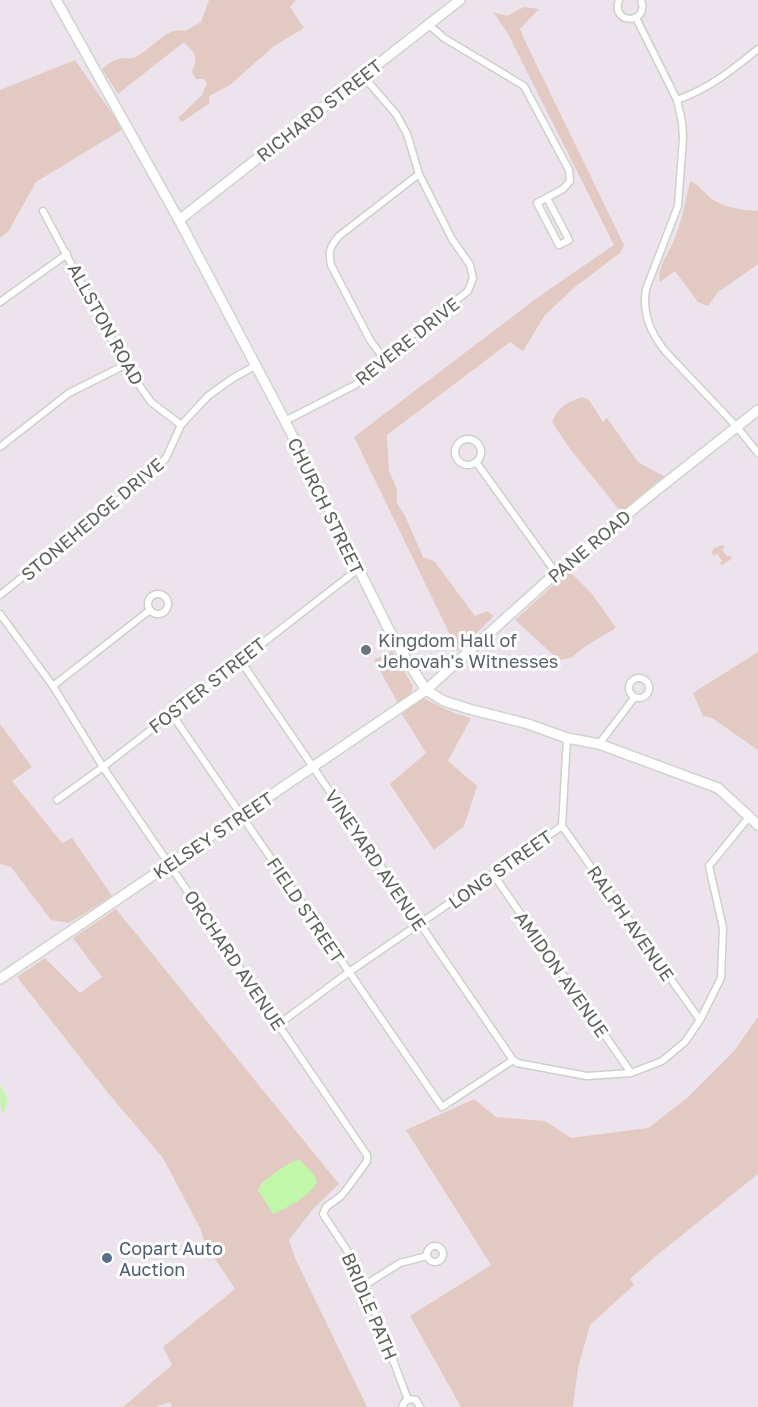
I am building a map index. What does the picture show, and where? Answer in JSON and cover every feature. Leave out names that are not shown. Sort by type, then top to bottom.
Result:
[{"type":"street","name":"CHURCH STREET","points":[[56,0],[179,220],[285,421],[357,570],[395,642],[426,690],[444,701],[528,724],[567,738],[598,744],[718,788],[758,825]]},
{"type":"street","name":"RICHARD STREET","points":[[179,220],[460,0]]},
{"type":"street","points":[[619,0],[617,8],[621,16],[631,19],[636,18],[642,10],[641,0]]},
{"type":"street","points":[[636,18],[677,100],[683,138],[678,206],[648,280],[645,297],[646,316],[655,338],[665,351],[737,427],[758,453]]},
{"type":"street","points":[[429,25],[444,38],[524,86],[569,170],[570,181],[563,189],[537,203],[559,245],[569,240],[547,198]]},
{"type":"street","points":[[677,100],[716,83],[758,49]]},
{"type":"street","name":"REVERE DRIVE","points":[[285,421],[355,385],[403,342],[468,291],[473,278],[471,265],[452,239],[419,174],[407,134],[396,114],[363,76]]},
{"type":"street","points":[[384,359],[369,340],[331,265],[329,255],[331,245],[339,236],[419,174]]},
{"type":"street","name":"ALLSTON ROAD","points":[[44,211],[125,365],[151,402],[181,425]]},
{"type":"street","points":[[0,302],[67,254]]},
{"type":"street","points":[[0,447],[69,393],[125,365]]},
{"type":"street","name":"STONEHEDGE DRIVE","points":[[0,595],[139,484],[166,458],[181,425],[208,396],[255,366]]},
{"type":"street","name":"PANE ROAD","points":[[426,690],[556,573],[758,410]]},
{"type":"street","points":[[469,439],[479,444],[481,452],[476,462],[466,464],[458,459],[456,452],[460,442],[469,439]]},
{"type":"street","points":[[476,462],[556,573]]},
{"type":"street","name":"FOSTER STREET","points":[[57,800],[357,570]]},
{"type":"street","points":[[53,686],[150,610]]},
{"type":"street","name":"ORCHARD AVENUE","points":[[0,614],[53,686],[103,767],[368,1158],[341,1196],[324,1209],[324,1217]]},
{"type":"street","name":"VINEYARD AVENUE","points":[[240,660],[513,1060]]},
{"type":"street","name":"KELSEY STREET","points":[[0,979],[426,690]]},
{"type":"street","points":[[598,744],[634,698]]},
{"type":"street","name":"FIELD STREET","points":[[171,713],[442,1107],[513,1060]]},
{"type":"street","name":"LONG STREET","points":[[279,1024],[348,972],[562,826],[567,738]]},
{"type":"street","points":[[513,1060],[517,1063],[587,1076],[631,1073],[662,1061],[685,1042],[700,1020],[721,978],[723,928],[709,866],[749,817]]},
{"type":"street","name":"RALPH AVENUE","points":[[562,826],[700,1020]]},
{"type":"street","name":"AMIDON AVENUE","points":[[493,874],[631,1073]]},
{"type":"street","name":"BRIDLE PATH","points":[[324,1217],[350,1255],[364,1285],[408,1400]]},
{"type":"street","points":[[364,1285],[400,1263],[427,1256]]},
{"type":"street","points":[[402,1407],[408,1400],[416,1400],[420,1407]]},
{"type":"shaded area","points":[[209,0],[296,0],[290,7],[304,28],[274,46],[230,85],[209,96],[210,103],[182,122],[178,118],[202,95],[207,83],[204,79],[196,79],[192,72],[195,56],[184,42],[118,94],[102,69],[117,59],[139,55],[171,32],[185,31],[201,22]]},
{"type":"shaded area","points":[[524,7],[539,9],[520,29],[624,245],[620,253],[575,287],[545,315],[523,351],[510,342],[387,435],[389,471],[397,489],[397,503],[423,557],[435,562],[475,616],[487,611],[494,616],[458,651],[354,437],[541,295],[614,245],[508,34],[493,12],[507,16]]},
{"type":"shaded area","points":[[75,60],[123,129],[36,182],[8,232],[0,238],[0,90]]},
{"type":"shaded area","points":[[690,181],[722,205],[758,211],[758,264],[718,292],[708,306],[698,302],[675,271],[660,282],[660,270],[673,244]]},
{"type":"shaded area","points":[[582,397],[589,400],[603,422],[607,418],[638,462],[665,477],[621,512],[571,450],[552,422],[557,412],[564,406]]},
{"type":"shaded area","points":[[722,545],[725,547],[722,550],[727,556],[732,556],[722,565],[719,564],[722,561],[717,554],[713,556],[712,552],[714,548]]},
{"type":"shaded area","points":[[569,571],[592,594],[616,628],[584,647],[571,658],[559,660],[515,620]]},
{"type":"shaded area","points":[[392,651],[413,686],[411,694],[398,703],[374,660]]},
{"type":"shaded area","points":[[758,652],[758,750],[712,718],[703,716],[693,693]]},
{"type":"shaded area","points":[[423,698],[454,713],[471,718],[448,761],[477,786],[464,826],[434,850],[390,784],[426,753],[402,714]]},
{"type":"shaded area","points":[[0,724],[32,767],[12,781],[62,843],[72,838],[112,896],[69,923],[51,920],[11,867],[0,864]]},
{"type":"shaded area","points":[[116,909],[339,1184],[313,1209],[289,1240],[295,1258],[367,1407],[172,1407],[170,1402],[155,1407],[123,1407],[172,1365],[163,1347],[235,1289],[205,1244],[200,1228],[163,1158],[108,1093],[17,977],[45,958],[80,993],[102,977],[73,938]],"holes":[[[290,1163],[298,1201],[273,1213],[258,1190],[262,1183]]]},
{"type":"shaded area","points":[[758,1017],[758,1174],[630,1279],[634,1285],[590,1325],[578,1368],[573,1407],[461,1407],[410,1316],[491,1265],[406,1130],[474,1099],[496,1117],[545,1121],[571,1138],[648,1128],[687,1098],[734,1051]]},
{"type":"shaded area","points":[[0,1085],[7,1098],[5,1110],[1,1113]]},
{"type":"shaded area","points":[[299,1159],[314,1175],[317,1182],[304,1197],[273,1214],[258,1190],[266,1180]]},
{"type":"place","name":"Kingdom Hall of Jehovah's Witnesses","points":[[366,650]]},
{"type":"place","name":"Copart Auto Auction","points":[[107,1258]]}]
